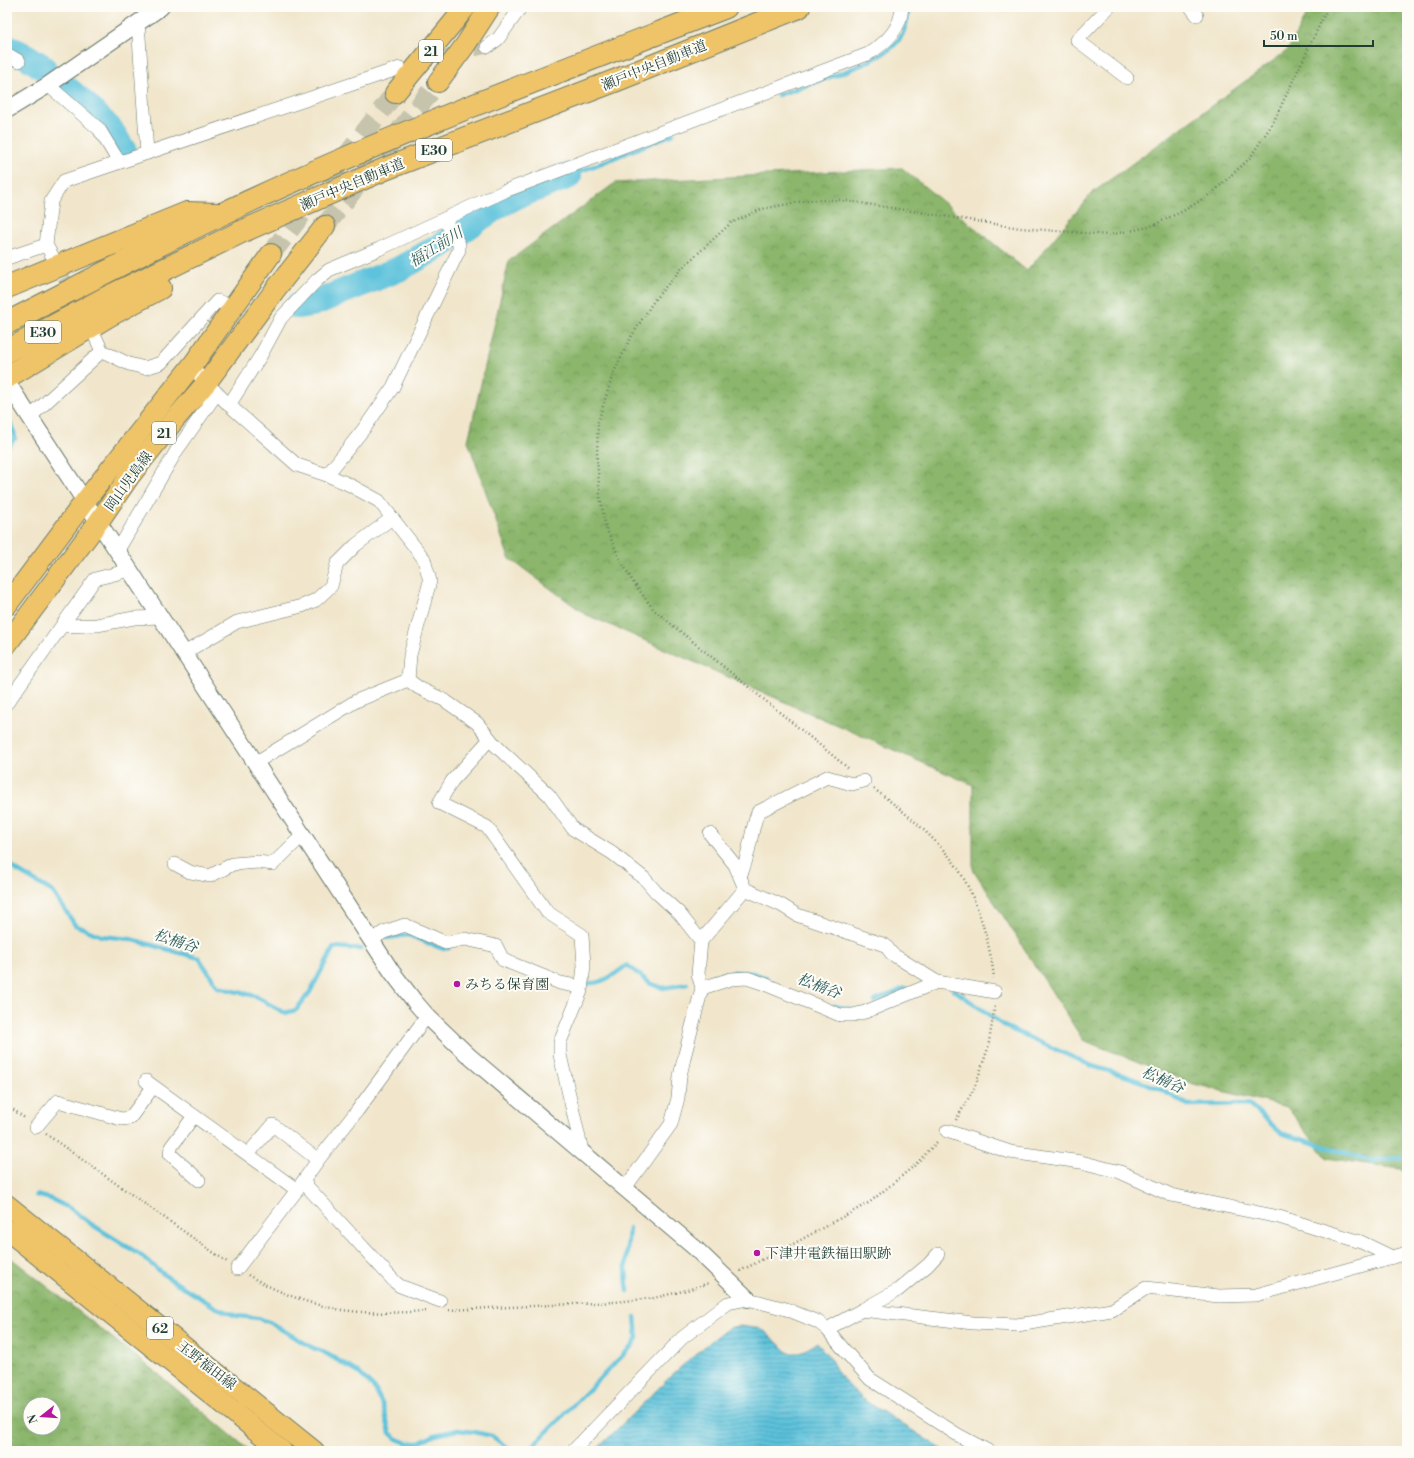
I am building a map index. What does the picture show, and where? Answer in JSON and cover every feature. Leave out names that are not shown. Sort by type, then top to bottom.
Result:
[{"type":"highway","name":"瀬戸中央自動車道","points":[[7,323],[222,214],[422,126],[726,7]]},
{"type":"highway","name":"瀬戸中央自動車道","points":[[86,325],[122,308],[385,169],[617,80],[798,7]]},
{"type":"highway","points":[[7,287],[52,264],[187,213],[222,214]]},
{"type":"highway","points":[[7,377],[86,325]]},
{"type":"highway","name":"E30","points":[[7,351],[86,325]]},
{"type":"main road","name":"21","points":[[395,93],[466,7]]},
{"type":"main road","name":"21","points":[[438,82],[466,44],[490,7]]},
{"type":"main road","name":"岡山児島線","points":[[7,644],[99,521],[129,477],[176,418],[212,388],[275,290],[325,226]]},
{"type":"main road","name":"岡山児島線","points":[[7,605],[85,501],[191,367],[271,254]]},
{"type":"main road","name":"玉野福田線","points":[[7,1205],[314,1451]]},
{"type":"main road","name":"玉野福田線","points":[[7,1230],[282,1451]]},
{"type":"street","points":[[7,110],[48,85],[161,7]]},
{"type":"street","points":[[487,47],[498,39],[521,7]]},
{"type":"street","points":[[229,405],[261,355],[281,318],[317,280],[329,270],[505,191],[868,54],[883,44],[894,33],[902,12],[902,7]]},
{"type":"street","points":[[1109,7],[1077,40],[1127,78]]},
{"type":"street","points":[[138,23],[147,153]]},
{"type":"street","points":[[7,54],[19,61]]},
{"type":"street","points":[[52,264],[46,245],[51,201],[64,181],[400,68]]},
{"type":"street","points":[[48,85],[99,129],[119,162]]},
{"type":"street","points":[[328,475],[366,426],[393,387],[459,250],[459,244],[444,219]]},
{"type":"street","points":[[7,258],[46,245]]},
{"type":"street","points":[[86,325],[102,352],[129,364],[145,368],[161,363],[217,301],[234,306]]},
{"type":"street","points":[[30,417],[102,352]]},
{"type":"street","points":[[191,367],[229,405],[297,465],[328,475],[379,501],[424,559],[430,581],[410,655],[408,680]]},
{"type":"street","points":[[7,382],[118,550],[303,836],[401,984],[415,1002],[427,1016],[469,1056],[695,1248],[748,1299]]},
{"type":"street","points":[[118,550],[212,388]]},
{"type":"street","points":[[184,653],[237,622],[302,606],[316,600],[331,586],[337,564],[356,545],[392,518]]},
{"type":"street","points":[[7,703],[95,579],[130,570]]},
{"type":"street","points":[[62,626],[97,625],[134,618],[161,617]]},
{"type":"street","points":[[408,680],[419,688],[444,700],[477,724],[495,746],[549,794],[573,829],[612,853],[644,878],[656,892],[679,913],[700,942]]},
{"type":"street","points":[[255,763],[356,701],[408,680]]},
{"type":"street","points":[[490,739],[452,781],[438,803],[487,827],[547,912],[582,935],[584,966],[581,987],[560,1042],[562,1062],[582,1152]]},
{"type":"street","points":[[740,876],[748,855],[754,823],[758,812],[827,777],[852,784],[864,781]]},
{"type":"street","points":[[710,834],[735,865],[745,889],[781,905],[797,915],[885,945],[892,954],[938,982],[996,992]]},
{"type":"street","points":[[174,864],[190,872],[210,876],[233,864],[258,862],[273,864],[303,836]]},
{"type":"street","points":[[625,1188],[671,1124],[678,1098],[680,1076],[685,1054],[702,988],[698,974],[700,942],[745,889]]},
{"type":"street","points":[[372,940],[384,932],[405,925],[446,943],[465,939],[496,946],[503,960],[560,983],[581,987]]},
{"type":"street","points":[[702,988],[731,979],[747,978],[840,1015],[853,1015],[866,1012],[938,982]]},
{"type":"street","points":[[237,1269],[427,1016]]},
{"type":"street","points":[[36,1127],[58,1101],[121,1119],[130,1118],[150,1084],[248,1154],[300,1186],[395,1282],[400,1286],[441,1306]]},
{"type":"street","points":[[194,1116],[170,1147],[170,1154],[199,1180]]},
{"type":"street","points":[[248,1154],[273,1125],[318,1160]]},
{"type":"street","points":[[947,1131],[1010,1152],[1081,1162],[1120,1172],[1171,1195],[1279,1217],[1361,1242],[1392,1257]]},
{"type":"street","points":[[862,1310],[972,1323],[1017,1325],[1112,1310],[1146,1288],[1219,1296],[1256,1295],[1407,1253]]},
{"type":"street","points":[[828,1329],[898,1290],[928,1265],[938,1254]]},
{"type":"street","points":[[574,1451],[682,1338],[728,1303],[748,1299],[786,1309],[818,1322],[828,1329],[870,1379],[958,1435],[988,1451]]},
{"type":"path","points":[[441,1306],[615,1302],[654,1298],[687,1290],[726,1277],[795,1244],[870,1202],[914,1166],[947,1131],[953,1124],[975,1087],[988,1048],[993,1025],[996,992],[992,956],[987,937],[975,903],[959,871],[948,855],[920,826],[892,802],[699,648],[654,610],[633,582],[620,559],[606,528],[600,496],[597,458],[598,422],[613,374],[631,337],[655,300],[683,267],[731,223],[762,209],[809,200],[841,200],[1020,228],[1109,235],[1149,226],[1185,210],[1212,193],[1248,159],[1273,123],[1328,7]]},
{"type":"path","points":[[7,1105],[237,1269],[260,1282],[311,1303],[337,1309],[373,1312],[427,1311]]},
{"type":"green space","points":[[1310,7],[1407,7],[1407,1170],[1327,1158],[1287,1107],[1194,1084],[1083,1040],[973,869],[973,785],[585,614],[509,558],[468,441],[509,261],[615,183],[902,168],[1027,271],[1092,193],[1288,50]]},
{"type":"green space","points":[[7,1255],[158,1374],[250,1451],[7,1451]]},
{"type":"water","points":[[740,1326],[762,1329],[789,1353],[800,1353],[817,1343],[830,1358],[838,1373],[864,1400],[945,1451],[595,1451],[674,1373],[724,1331],[732,1327]]},
{"type":"waterway","points":[[778,95],[860,66],[889,50],[898,41],[902,34],[909,10]]},
{"type":"waterway","name":"福江前川","points":[[7,47],[26,56],[43,67]]},
{"type":"waterway","name":"福江前川","points":[[64,86],[111,130],[124,151]]},
{"type":"waterway","points":[[569,176],[673,134]]},
{"type":"waterway","name":"福江前川","points":[[298,306],[312,304],[399,269],[440,246],[498,206],[517,196],[569,176]]},
{"type":"waterway","name":"松楠谷","points":[[7,416],[15,438],[7,448]]},
{"type":"waterway","name":"松楠谷","points":[[7,862],[16,870],[53,892],[75,925],[101,936],[130,939],[199,958],[218,987],[255,996],[285,1013],[296,1010],[310,992],[334,947],[361,949]]},
{"type":"waterway","name":"松楠谷","points":[[387,938],[408,935],[443,949],[449,948]]},
{"type":"waterway","name":"松楠谷","points":[[585,983],[602,981],[627,965],[651,984],[663,988],[687,984]]},
{"type":"waterway","name":"松楠谷","points":[[711,977],[733,972],[754,973],[766,978]]},
{"type":"waterway","name":"松楠谷","points":[[875,1001],[905,988]]},
{"type":"waterway","name":"松楠谷","points":[[953,990],[1006,1027],[1092,1066],[1126,1076],[1160,1089],[1188,1105],[1249,1104],[1281,1133],[1372,1161],[1407,1157]]},
{"type":"waterway","name":"松楠谷","points":[[834,1006],[850,1009]]},
{"type":"waterway","points":[[36,1195],[51,1199],[73,1210],[91,1224],[139,1254],[167,1277],[215,1307],[236,1316],[258,1318],[269,1322],[359,1373],[375,1389],[383,1406],[390,1433],[397,1439],[407,1443],[419,1443],[435,1435],[458,1430],[492,1436],[512,1451]]},
{"type":"waterway","points":[[628,1291],[626,1268],[629,1229]]},
{"type":"waterway","points":[[532,1447],[632,1346],[637,1338],[635,1317]]},
{"type":"tunnel","points":[[419,63],[487,47]]},
{"type":"tunnel","points":[[325,226],[438,82]]},
{"type":"tunnel","points":[[271,254],[395,93]]},
{"type":"tunnel","points":[[55,261],[84,316]]},
{"type":"place","name":"みちる保育園","points":[[457,984]]},
{"type":"place","name":"下津井電鉄福田駅跡","points":[[757,1253]]}]
